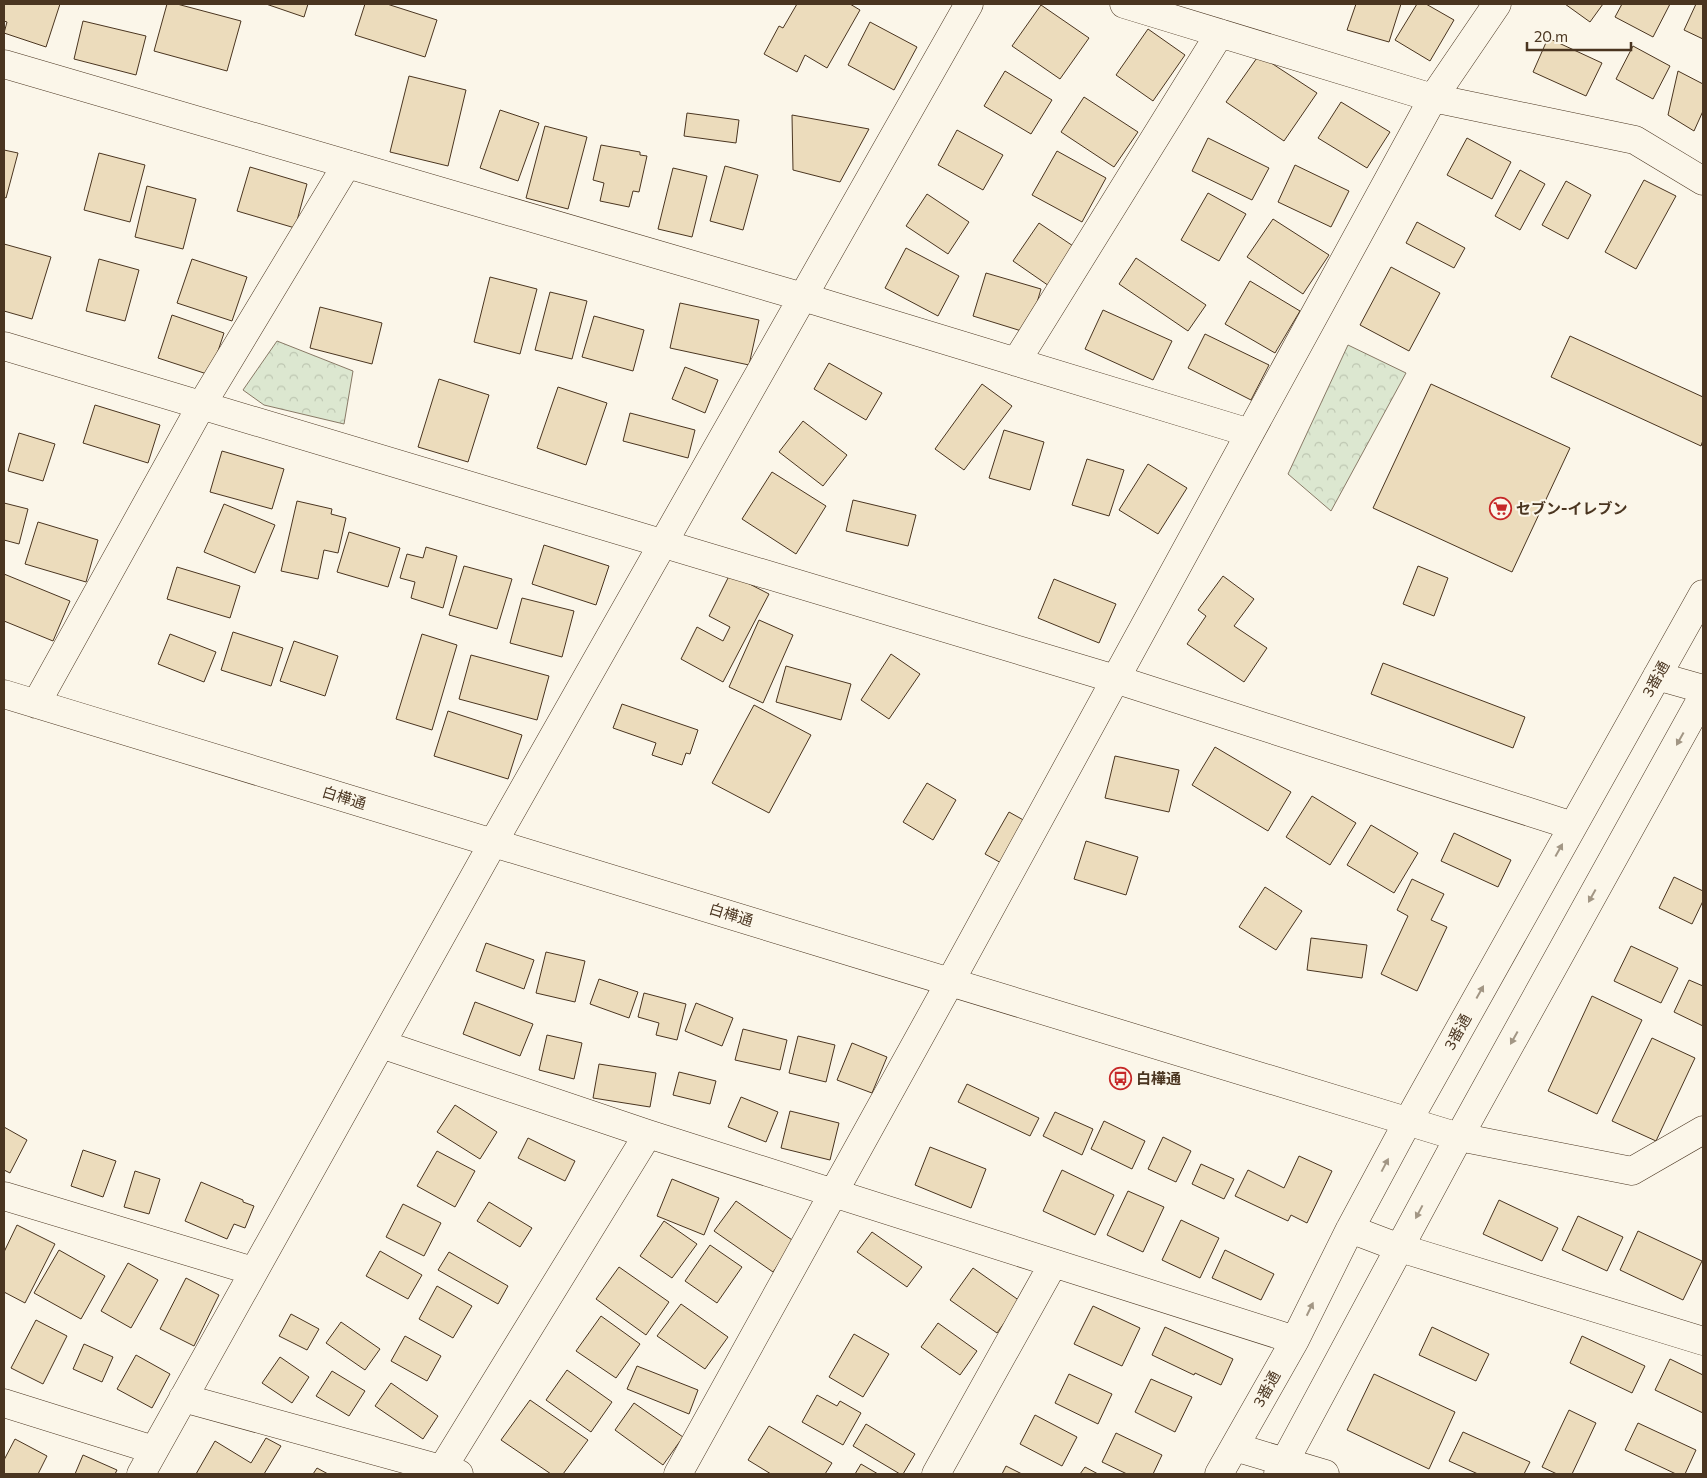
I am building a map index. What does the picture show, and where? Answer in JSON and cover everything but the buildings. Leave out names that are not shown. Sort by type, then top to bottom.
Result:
[{"type":"street","points":[[140,1474],[493,843],[969,4]]},
{"type":"street","points":[[1124,4],[1433,98],[1635,140],[1703,181]]},
{"type":"street","points":[[678,1474],[950,982],[1433,98],[1497,4]]},
{"type":"street","points":[[1016,362],[1220,33]]},
{"type":"street","points":[[4,64],[803,297],[1250,433]]},
{"type":"street","points":[[36,704],[201,406],[347,164]]},
{"type":"street","points":[[4,346],[1115,679],[1573,826]]},
{"type":"street","name":"3番通","points":[[1219,1474],[1295,1340],[1350,1229],[1408,1121],[1703,594]]},
{"type":"street","points":[[1657,676],[1703,689]]},
{"type":"street","name":"白樺通","points":[[4,694],[1459,1137],[1632,1171],[1702,1129]]},
{"type":"street","points":[[1282,1468],[1459,1137],[1703,696]]},
{"type":"street","points":[[380,1044],[833,1194],[1295,1340]]},
{"type":"street","points":[[183,1398],[448,1472],[648,1134]]},
{"type":"street","points":[[4,1196],[253,1271]]},
{"type":"street","points":[[1350,1229],[1400,1248],[1703,1341]]},
{"type":"street","points":[[936,1474],[1053,1264]]},
{"type":"street","points":[[4,1403],[154,1450]]},
{"type":"street","points":[[1235,1447],[1282,1468],[1325,1474]]},
{"type":"green space","points":[[277,341],[353,371],[344,424],[264,405],[243,390]]},
{"type":"green space","points":[[1348,345],[1406,373],[1331,511],[1288,474]]},
{"type":"place","name":"セブン-イレブン","points":[[1500,509]]},
{"type":"place","name":"白樺通","points":[[1120,1079]]}]
